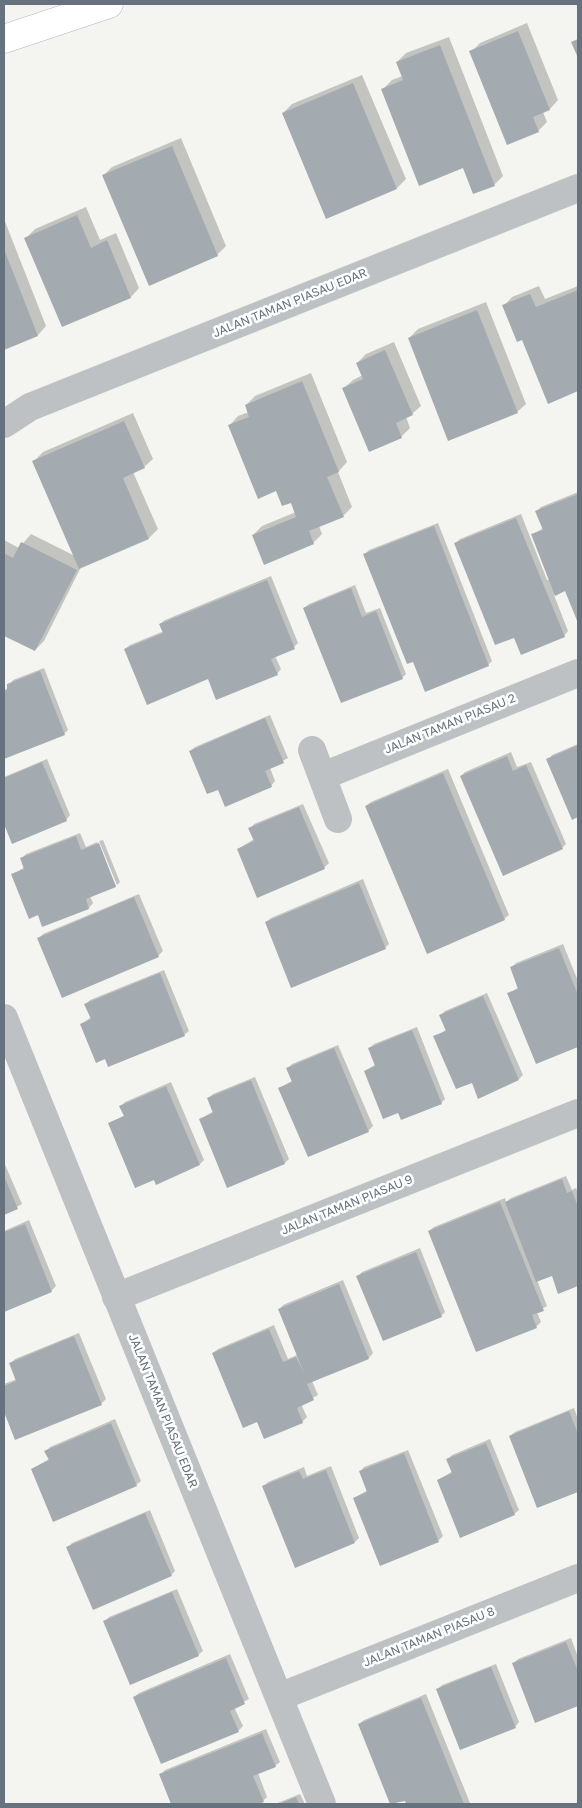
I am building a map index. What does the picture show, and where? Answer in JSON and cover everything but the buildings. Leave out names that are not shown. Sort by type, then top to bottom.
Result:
[{"type":"street","points":[[4,39],[65,10],[109,4]]},
{"type":"street","name":"JALAN TAMAN PIASAU EDAR","points":[[4,424],[30,407],[578,188]]},
{"type":"street","name":"JALAN TAMAN PIASAU 2","points":[[323,776],[578,673]]},
{"type":"street","points":[[312,750],[338,819]]},
{"type":"street","name":"JALAN TAMAN PIASAU EDAR","points":[[4,1018],[322,1804]]},
{"type":"street","name":"JALAN TAMAN PIASAU 9","points":[[116,1297],[578,1113]]},
{"type":"street","name":"JALAN TAMAN PIASAU 8","points":[[279,1697],[578,1578]]}]
